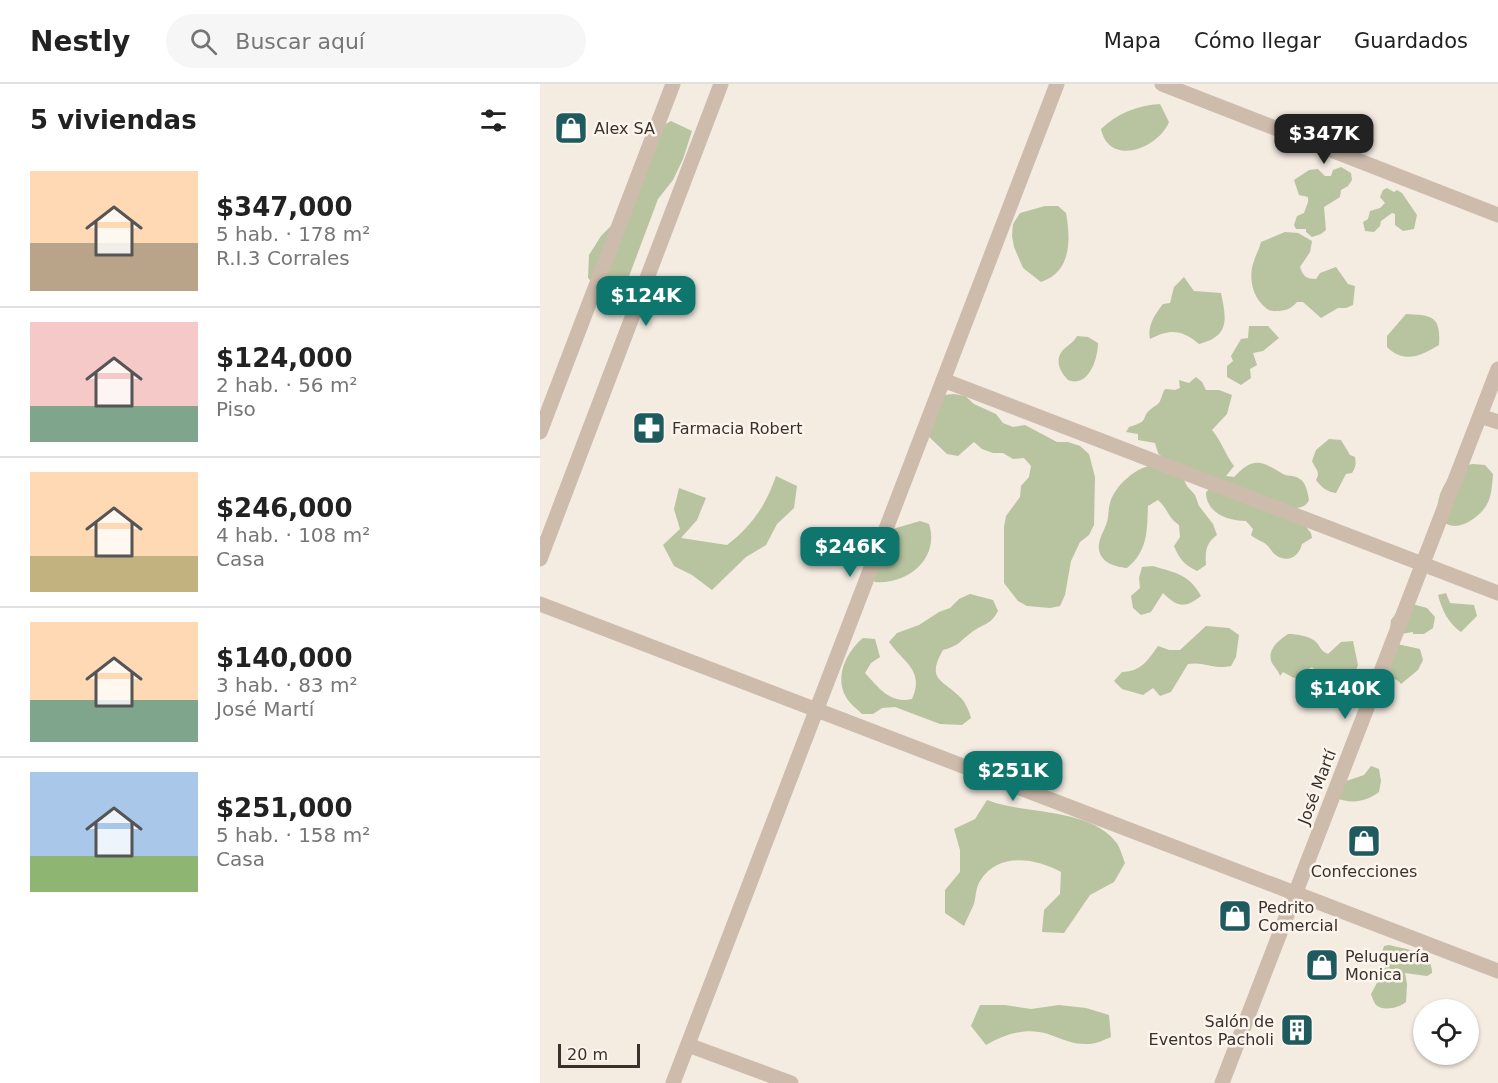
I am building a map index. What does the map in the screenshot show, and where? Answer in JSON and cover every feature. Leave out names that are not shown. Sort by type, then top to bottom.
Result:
[{"type":"street","points":[[540,432],[673,84]]},
{"type":"street","points":[[540,558],[721,84]]},
{"type":"street","points":[[673,1083],[1057,84]]},
{"type":"street","points":[[1162,84],[1498,215]]},
{"type":"street","name":"José Martí","points":[[1222,1083],[1498,369]]},
{"type":"street","points":[[943,380],[1498,593]]},
{"type":"street","points":[[1480,416],[1498,422]]},
{"type":"street","points":[[540,604],[1498,971]]},
{"type":"street","points":[[688,1045],[791,1083]]},
{"type":"green space","points":[[1160,104],[1169,122],[1155,140],[1134,150],[1123,151],[1113,148],[1106,141],[1101,129],[1113,119],[1136,108]]},
{"type":"green space","points":[[671,121],[692,131],[683,159],[673,180],[658,199],[625,287],[604,296],[588,278],[589,255],[601,236],[619,218],[650,133]]},
{"type":"green space","points":[[1341,167],[1351,173],[1352,180],[1341,190],[1340,197],[1324,207],[1326,230],[1312,237],[1306,229],[1296,229],[1294,225],[1297,216],[1304,213],[1308,197],[1299,195],[1294,180],[1309,170],[1318,169],[1325,176],[1331,176],[1333,170]]},
{"type":"green space","points":[[1387,188],[1402,193],[1417,215],[1414,229],[1403,231],[1395,225],[1395,214],[1392,213],[1381,221],[1380,226],[1374,232],[1365,231],[1363,222],[1368,219],[1370,211],[1380,208],[1385,203],[1380,197],[1383,190]]},
{"type":"green space","points":[[1045,206],[1058,206],[1066,213],[1068,244],[1067,254],[1058,271],[1041,282],[1023,268],[1012,236],[1013,224],[1020,213]]},
{"type":"green space","points":[[1285,232],[1298,233],[1312,241],[1310,252],[1300,267],[1304,275],[1307,278],[1316,279],[1320,273],[1336,267],[1348,284],[1355,286],[1353,305],[1338,308],[1321,318],[1303,302],[1297,302],[1290,308],[1279,311],[1271,311],[1263,306],[1253,288],[1252,266],[1261,242]]},
{"type":"green space","points":[[1184,277],[1194,291],[1221,293],[1225,318],[1221,331],[1209,341],[1199,344],[1187,335],[1175,332],[1164,333],[1150,339],[1150,329],[1155,316],[1163,304],[1170,303],[1174,287]]},
{"type":"green space","points":[[1406,314],[1422,315],[1433,319],[1438,328],[1439,345],[1419,355],[1406,357],[1387,347],[1387,336]]},
{"type":"green space","points":[[1249,326],[1268,326],[1279,338],[1263,351],[1253,353],[1257,365],[1250,369],[1251,378],[1241,385],[1227,377],[1227,366],[1233,361],[1231,356],[1241,339],[1248,338]]},
{"type":"green space","points":[[1077,336],[1088,337],[1098,343],[1098,348],[1090,371],[1083,379],[1074,381],[1065,377],[1059,358],[1063,350]]},
{"type":"green space","points":[[1196,377],[1206,390],[1219,390],[1232,395],[1227,414],[1212,430],[1234,466],[1226,476],[1234,477],[1252,463],[1258,463],[1296,477],[1305,484],[1309,500],[1304,506],[1291,508],[1311,533],[1312,538],[1302,544],[1299,552],[1293,557],[1286,559],[1275,555],[1265,544],[1251,535],[1253,529],[1246,521],[1219,514],[1207,499],[1206,492],[1211,488],[1168,463],[1158,453],[1155,443],[1138,440],[1138,434],[1126,432],[1129,427],[1143,421],[1148,412],[1159,403],[1165,389],[1175,390],[1180,388],[1179,380],[1189,383]]},
{"type":"green space","points":[[943,395],[965,396],[974,404],[996,414],[1003,423],[1013,427],[1025,425],[1057,442],[1068,442],[1080,446],[1089,454],[1095,477],[1094,525],[1089,535],[1080,542],[1071,561],[1065,595],[1060,606],[1050,608],[1027,606],[1018,601],[1004,583],[1006,516],[1020,497],[1021,486],[1029,477],[1031,466],[1024,458],[1013,459],[1003,453],[993,453],[982,449],[974,442],[958,456],[947,454],[925,433]]},
{"type":"green space","points":[[1329,439],[1341,440],[1350,455],[1355,457],[1352,473],[1346,474],[1336,493],[1324,489],[1316,480],[1318,472],[1312,461],[1316,450]]},
{"type":"green space","points":[[1485,465],[1493,474],[1489,499],[1477,516],[1464,524],[1451,526],[1440,517],[1439,497],[1454,471],[1461,466]]},
{"type":"green space","points":[[1149,466],[1182,476],[1195,495],[1199,506],[1213,524],[1217,535],[1210,541],[1207,548],[1206,565],[1197,571],[1178,555],[1174,546],[1180,537],[1179,525],[1158,500],[1148,506],[1143,548],[1127,568],[1107,562],[1101,555],[1100,541],[1112,497],[1125,480]]},
{"type":"green space","points":[[776,476],[797,486],[794,508],[777,524],[766,545],[746,557],[712,590],[692,575],[674,566],[663,545],[680,529],[674,509],[679,488],[706,498],[697,520],[681,538],[727,545],[757,514]]},
{"type":"green space","points":[[920,521],[929,524],[931,536],[930,548],[925,558],[918,567],[899,579],[875,582],[868,572],[886,531]]},
{"type":"green space","points":[[1153,566],[1187,579],[1201,596],[1190,603],[1181,605],[1163,593],[1151,612],[1141,615],[1133,608],[1131,596],[1140,588],[1139,578],[1142,567]]},
{"type":"green space","points":[[1446,593],[1450,603],[1474,605],[1477,616],[1461,632],[1449,620],[1441,606],[1438,595]]},
{"type":"green space","points":[[970,594],[993,600],[998,611],[989,622],[956,645],[943,650],[938,660],[936,673],[942,682],[962,699],[971,718],[962,725],[940,724],[895,707],[882,708],[873,714],[862,714],[851,704],[841,681],[847,657],[857,643],[863,638],[875,639],[880,657],[871,663],[865,673],[880,689],[897,699],[912,699],[916,681],[914,673],[889,642],[897,633],[919,625]]},
{"type":"green space","points":[[1405,602],[1427,608],[1435,617],[1433,628],[1424,634],[1413,634],[1413,632],[1401,634],[1390,631],[1391,620]]},
{"type":"green space","points":[[1206,626],[1229,628],[1239,635],[1236,657],[1231,666],[1188,664],[1171,692],[1160,696],[1153,688],[1143,695],[1122,689],[1114,681],[1122,672],[1135,670],[1143,664],[1158,646],[1169,650],[1180,650]]},
{"type":"green space","points":[[1288,634],[1311,639],[1328,654],[1341,642],[1353,641],[1358,665],[1356,670],[1340,671],[1328,677],[1319,674],[1312,667],[1307,670],[1307,676],[1302,680],[1283,672],[1280,676],[1272,663],[1271,654],[1277,642]]},
{"type":"green space","points":[[1385,644],[1420,649],[1423,660],[1418,670],[1401,684],[1382,668],[1380,656]]},
{"type":"green space","points":[[1371,766],[1379,769],[1381,781],[1379,792],[1358,801],[1336,798],[1343,782],[1364,775]]},
{"type":"green space","points":[[987,800],[1088,822],[1103,830],[1118,846],[1125,863],[1114,882],[1090,895],[1064,933],[1042,932],[1044,910],[1060,894],[1061,872],[1029,861],[1007,862],[997,865],[988,872],[979,883],[974,904],[964,926],[945,913],[945,890],[960,872],[960,850],[954,829],[975,819]]},
{"type":"green space","points":[[1389,945],[1417,952],[1428,960],[1432,973],[1427,976],[1405,973],[1406,1002],[1395,1007],[1382,1008],[1375,1004],[1371,994],[1385,968],[1382,952],[1384,946]]},
{"type":"green space","points":[[980,1005],[1005,1005],[1031,1009],[1059,1005],[1086,1008],[1109,1015],[1111,1037],[1094,1043],[1078,1044],[1032,1031],[1008,1035],[986,1045],[971,1026]]},
{"type":"place","name":"Alex SA","points":[[571,128]]},
{"type":"place","name":"Farmacia Robert","points":[[649,428]]},
{"type":"place","name":"Confecciones","points":[[1364,841]]},
{"type":"place","name":"Pedrito Comercial","points":[[1235,916]]},
{"type":"place","name":"Peluquería Monica","points":[[1322,965]]},
{"type":"place","name":"Salón de Eventos Pacholi","points":[[1297,1030]]}]
